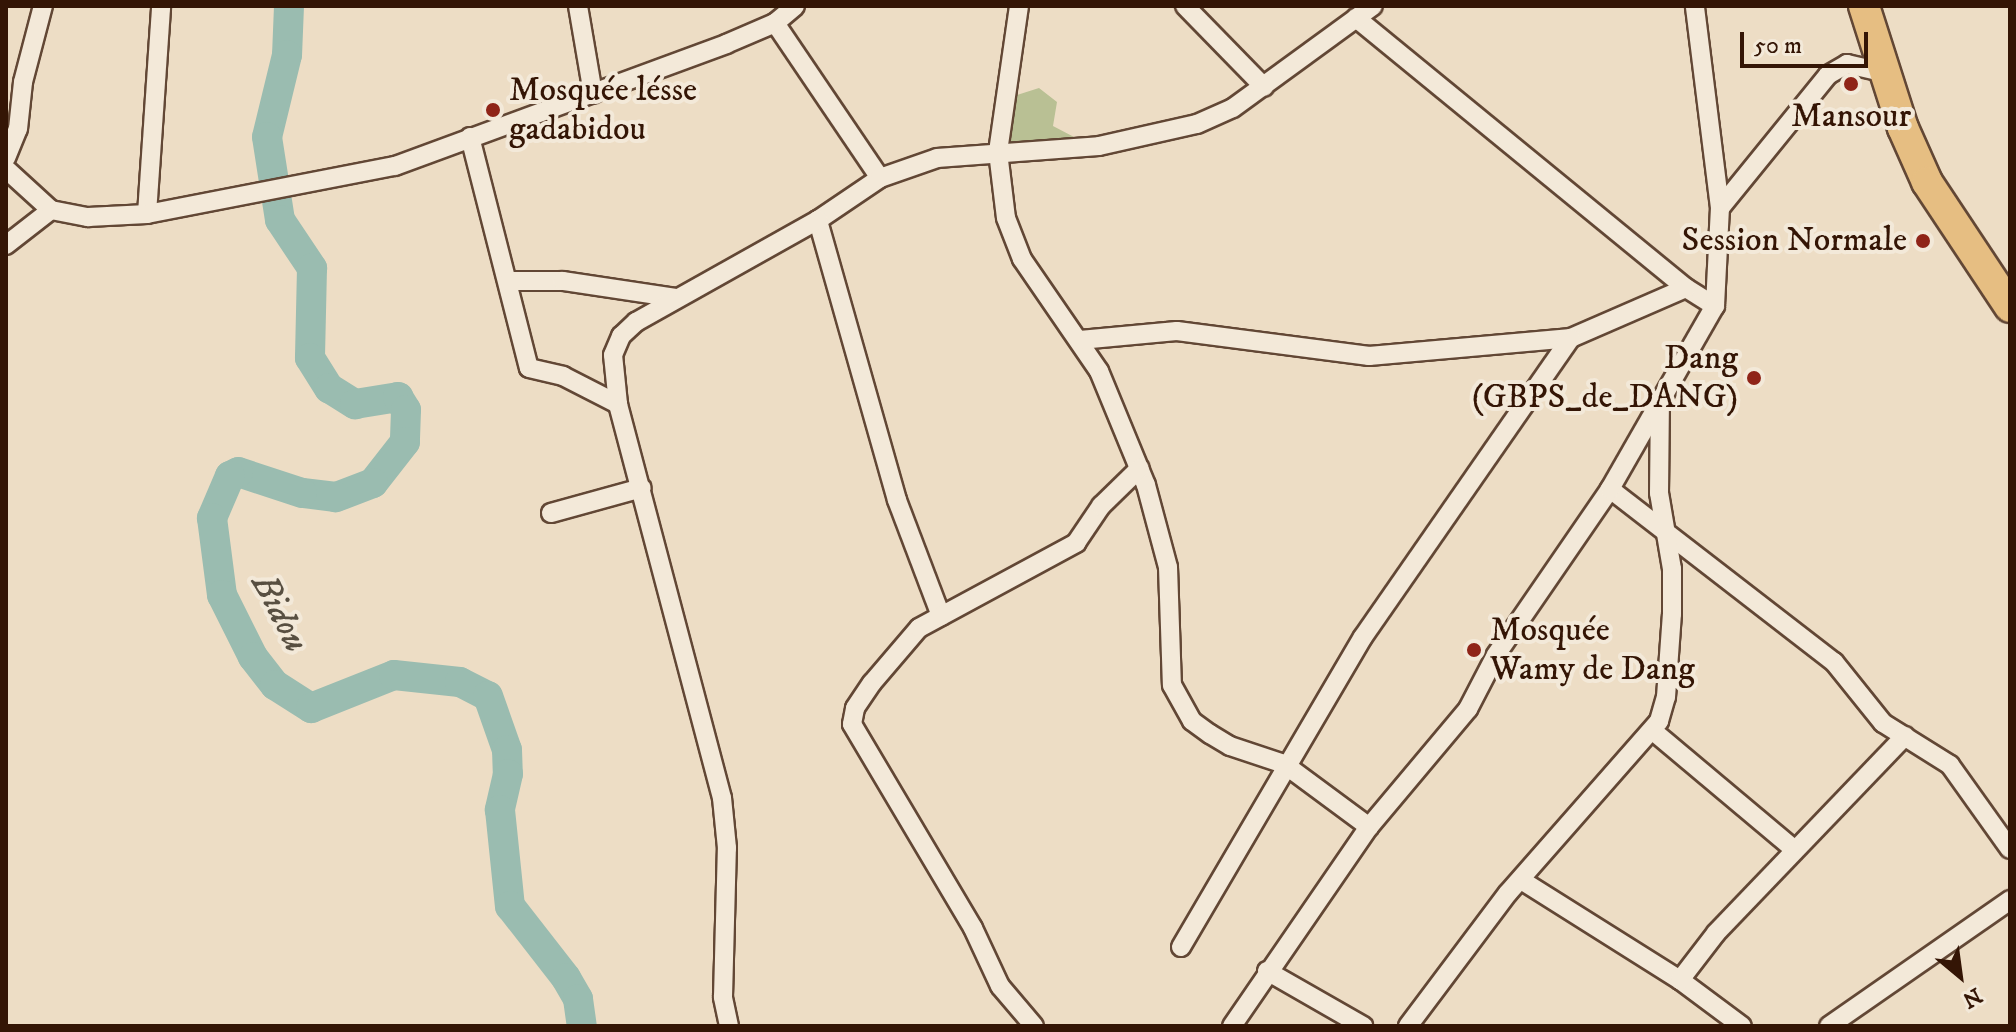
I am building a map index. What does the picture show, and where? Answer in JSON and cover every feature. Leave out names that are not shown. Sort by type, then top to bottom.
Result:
[{"type":"highway","points":[[1864,6],[1885,73],[1927,182],[2010,307]]},
{"type":"street","points":[[6,158],[18,129],[23,82],[43,6]]},
{"type":"street","points":[[147,214],[161,6]]},
{"type":"street","points":[[578,6],[593,94]]},
{"type":"street","points":[[6,169],[51,210],[88,217],[147,214],[269,187],[395,166],[775,23],[795,6]]},
{"type":"street","points":[[1019,6],[998,152],[1006,218],[1022,259],[1080,340],[1140,468],[1168,567],[1169,662],[1183,708],[1192,721],[1230,746],[1284,764],[1369,827]]},
{"type":"street","points":[[1185,6],[1264,87]]},
{"type":"street","points":[[729,1026],[723,997],[727,848],[722,798],[618,404],[616,344],[636,322],[677,298],[697,292],[818,220],[880,178],[937,158],[1099,146],[1151,137],[1209,119],[1264,87],[1373,6]]},
{"type":"street","points":[[1232,1026],[1369,827],[1468,709],[1496,655],[1610,489],[1715,306],[1720,208],[1695,6]]},
{"type":"street","points":[[1356,18],[1686,288],[1715,306]]},
{"type":"street","points":[[775,23],[880,178]]},
{"type":"street","points":[[1720,208],[1828,75],[1847,64],[1885,73]]},
{"type":"street","points":[[470,137],[529,368],[563,376],[618,404]]},
{"type":"street","points":[[6,245],[51,210]]},
{"type":"street","points":[[818,220],[897,500],[941,616]]},
{"type":"street","points":[[509,281],[563,281],[677,298]]},
{"type":"street","points":[[1080,340],[1177,331],[1369,356],[1571,338],[1686,288]]},
{"type":"street","points":[[1181,947],[1263,814],[1284,764],[1363,637],[1571,338]]},
{"type":"street","points":[[1408,1026],[1521,880],[1653,731],[1666,697],[1672,569],[1658,479],[1660,398]]},
{"type":"street","points":[[1034,1026],[1000,986],[973,928],[852,724],[855,708],[897,651],[923,624],[1076,543],[1101,506],[1140,468]]},
{"type":"street","points":[[551,513],[642,488]]},
{"type":"street","points":[[1610,489],[1834,662],[1883,723],[1950,765],[2010,849]]},
{"type":"street","points":[[1653,731],[1795,850]]},
{"type":"street","points":[[1680,980],[1716,933],[1905,736]]},
{"type":"street","points":[[1521,880],[1680,980],[1742,1026]]},
{"type":"street","points":[[1829,1026],[2010,900]]},
{"type":"street","points":[[1267,971],[1363,1026]]},
{"type":"green space","points":[[1039,88],[1057,102],[1053,126],[1074,137],[1068,147],[1045,139],[1023,148],[1007,147],[1005,132],[1017,95]]},
{"type":"waterway","name":"Bidou","points":[[289,6],[287,55],[267,137],[280,220],[312,268],[310,358],[329,388],[355,404],[398,397],[406,410],[405,442],[373,483],[336,497],[302,493],[238,472],[230,476],[212,518],[222,595],[253,657],[275,685],[311,708],[394,675],[460,682],[488,696],[507,750],[508,774],[500,810],[510,906],[566,978],[578,999],[582,1026]]},
{"type":"place","name":"Mansour","points":[[1851,84]]},
{"type":"place","name":"Mosquée lésse gadabidou","points":[[493,110]]},
{"type":"place","name":"Session Normale","points":[[1923,241]]},
{"type":"place","name":"Dang (GBPS_de_DANG)","points":[[1754,378]]},
{"type":"place","name":"Mosquée Wamy de Dang","points":[[1474,650]]}]
